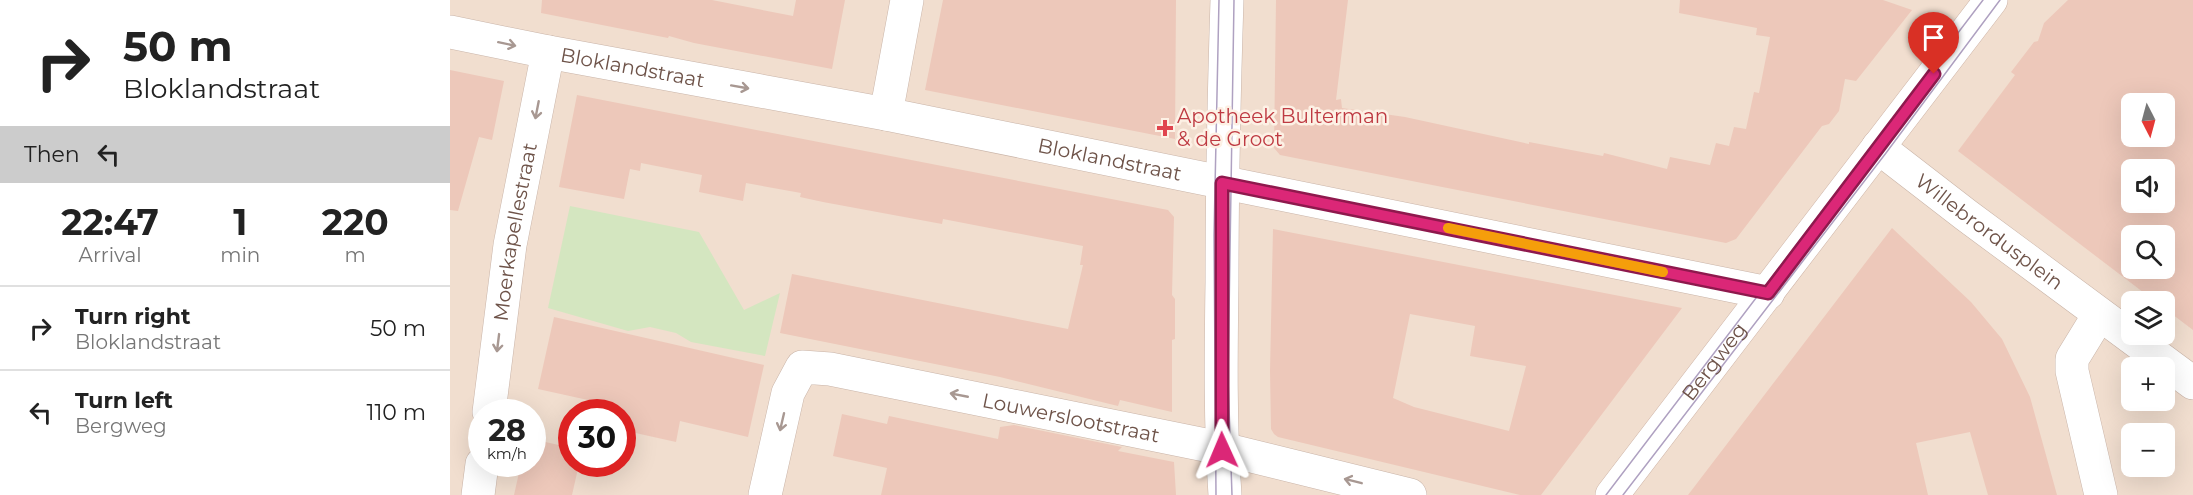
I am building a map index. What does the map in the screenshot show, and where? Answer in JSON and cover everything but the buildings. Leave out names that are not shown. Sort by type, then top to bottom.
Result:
[{"type":"street","points":[[886,114],[908,0]]},
{"type":"street","points":[[1225,495],[1222,450],[1222,183],[1227,0]]},
{"type":"street","name":"Bergweg","points":[[1612,495],[1991,0]]},
{"type":"street","name":"Bloklandstraat","points":[[450,32],[886,114],[1768,293]]},
{"type":"street","name":"Moerkapellestraat","points":[[491,399],[510,245],[548,52]]},
{"type":"street","name":"Willebrordusplein","points":[[1878,147],[2099,315],[2193,383]]},
{"type":"street","points":[[2099,315],[2072,359],[2072,371],[2101,495]]},
{"type":"street","name":"Louwerslootstraat","points":[[765,495],[789,393],[802,367],[830,369],[1222,450],[1410,495]]},
{"type":"street","points":[[478,495],[480,477]]},
{"type":"shaded area","points":[[450,0],[2193,0],[2193,495],[450,495]]},
{"type":"green space","points":[[570,206],[699,232],[744,310],[780,293],[765,356],[691,342],[676,333],[650,327],[628,331],[548,308]]},
{"type":"tram line","points":[[1216,495],[1214,235],[1219,0]]},
{"type":"tram line","points":[[1232,495],[1228,378],[1234,0]]},
{"type":"tram line","points":[[1606,495],[1983,0]]},
{"type":"tram line","points":[[1623,495],[1886,153],[2000,0]]},
{"type":"slow traffic","points":[[1448,228],[1663,272]]},
{"type":"place","name":"Apotheek Bulterman & de Groot","points":[[1165,128]]},
{"type":"route","points":[[1222,450],[1222,183],[1768,293],[1934,74]]}]
